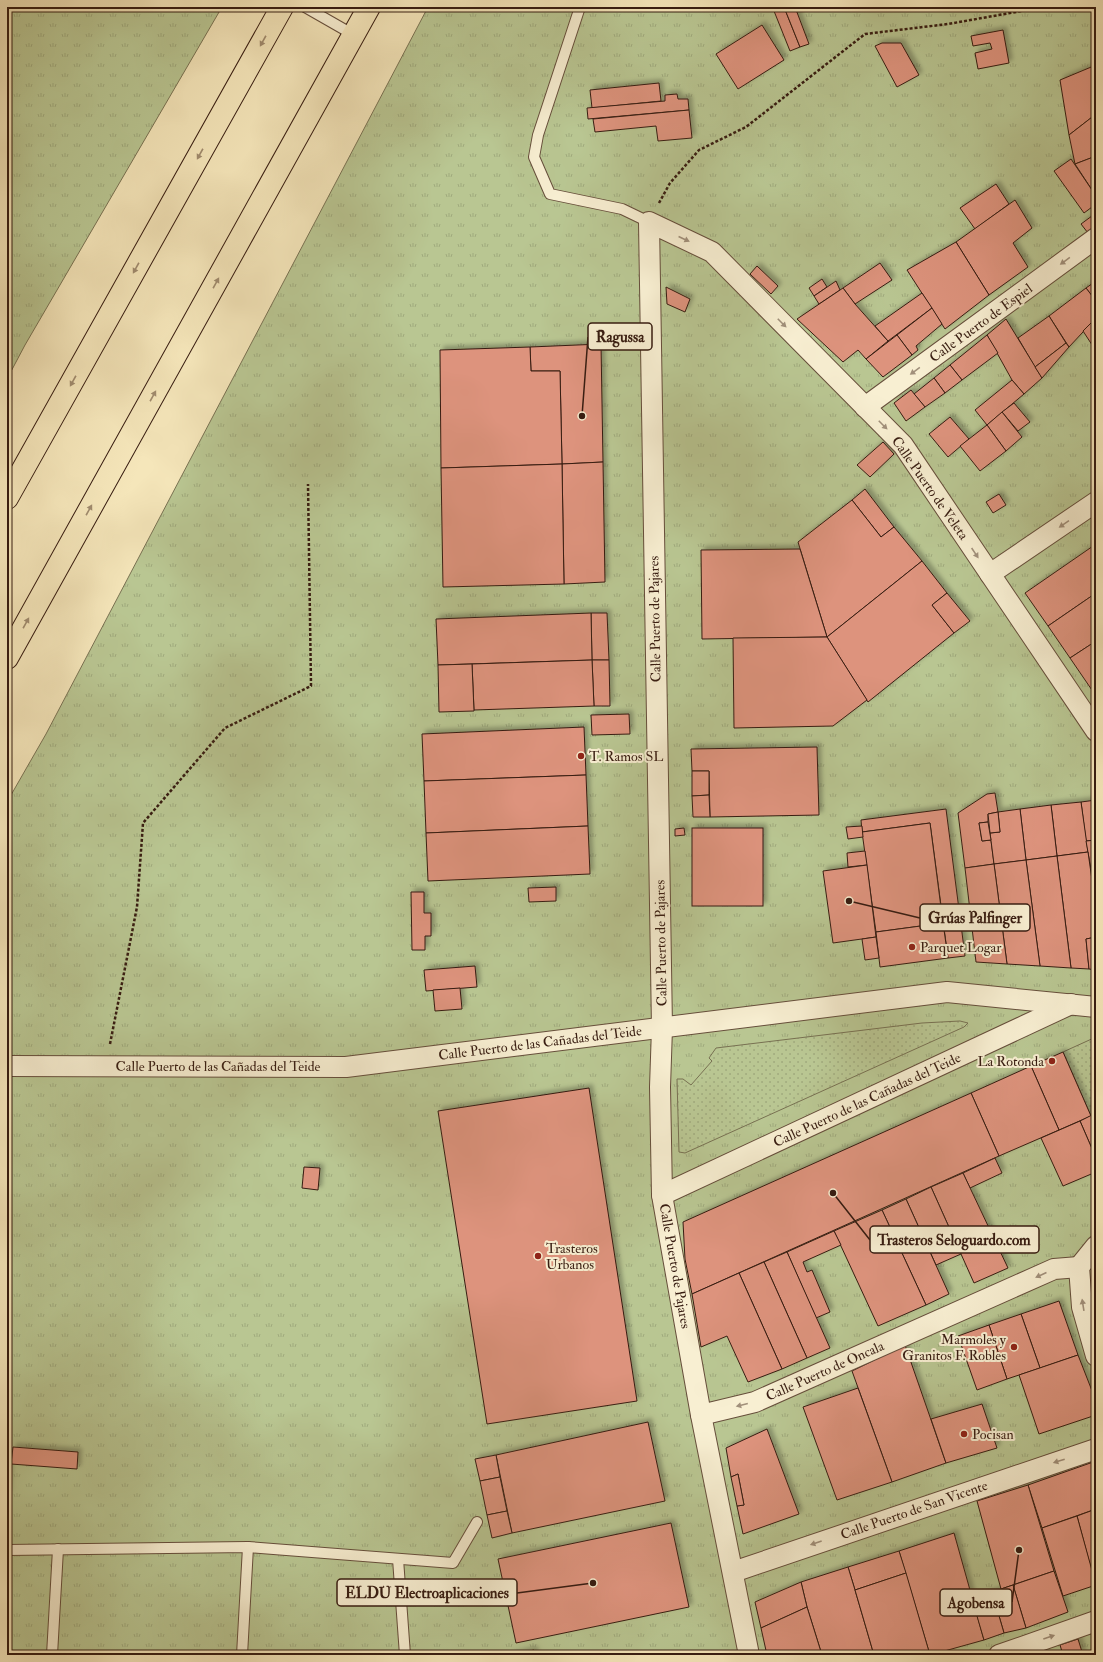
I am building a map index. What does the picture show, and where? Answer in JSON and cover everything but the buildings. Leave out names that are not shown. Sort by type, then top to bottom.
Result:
[{"type":"highway","points":[[7,498],[282,7]]},
{"type":"highway","points":[[7,658],[369,7]]},
{"type":"street","name":"Calle Puerto de Veleta","points":[[649,222],[712,252],[903,445],[1096,731]]},
{"type":"street","name":"Calle Puerto de Pajares","points":[[649,222],[662,1028],[660,1088],[662,1195],[702,1415],[749,1655]]},
{"type":"street","name":"Calle Puerto de Espiel","points":[[865,408],[1096,238]]},
{"type":"street","points":[[990,574],[1096,502]]},
{"type":"street","name":"Calle Puerto de las Cañadas del Teide","points":[[7,1066],[346,1067],[947,992],[1096,1007]]},
{"type":"street","name":"Calle Puerto de las Cañadas del Teide","points":[[662,1195],[1071,1004]]},
{"type":"street","points":[[1096,1246],[1079,1267],[1082,1307],[1096,1356]]},
{"type":"street","name":"Calle Puerto de Oncala","points":[[702,1415],[754,1402],[1054,1269],[1079,1267]]},
{"type":"street","name":"Calle Puerto de San Vicente","points":[[733,1572],[1096,1449]]},
{"type":"street","points":[[999,1655],[1096,1621]]},
{"type":"lane","points":[[305,7],[354,35]]},
{"type":"lane","points":[[580,7],[538,135],[534,157],[550,194],[622,209],[649,222]]},
{"type":"lane","points":[[7,1550],[248,1547],[453,1563],[477,1522]]},
{"type":"lane","points":[[242,1655],[248,1547]]},
{"type":"lane","points":[[52,1655],[58,1549]]},
{"type":"lane","points":[[398,1559],[405,1655]]},
{"type":"path","points":[[649,222],[670,183],[699,150],[746,127],[865,34],[948,24],[1044,7]]},
{"type":"path","points":[[105,1066],[137,907],[143,823],[226,728],[311,686],[308,484]]},
{"type":"green space","points":[[7,7],[222,7],[25,345],[7,379]]},
{"type":"green space","points":[[428,7],[1096,7],[1096,1655],[7,1655],[7,802],[46,734]]},
{"type":"green space","points":[[960,1021],[968,1023],[964,1027],[685,1153],[679,1152],[677,1079],[683,1079],[691,1085],[712,1061],[709,1058],[716,1048],[922,1023]]},
{"type":"green space","points":[[1096,1037],[1096,1113],[1091,1116],[1063,1052]]},
{"type":"place","name":"Ragussa","points":[[582,416]]},
{"type":"place","name":"T. Ramos SL","points":[[581,756]]},
{"type":"place","name":"Grúas Palfinger","points":[[849,901]]},
{"type":"place","name":"Parquet Logar","points":[[912,947]]},
{"type":"place","name":"La Rotonda","points":[[1052,1061]]},
{"type":"place","name":"Trasteros Seloguardo.com","points":[[833,1193]]},
{"type":"place","name":"Trasteros Urbanos","points":[[538,1256]]},
{"type":"place","name":"Marmoles y Granitos F. Robles","points":[[1014,1347]]},
{"type":"place","name":"Pocisan","points":[[964,1434]]},
{"type":"place","name":"Agobensa","points":[[1019,1550]]},
{"type":"place","name":"ELDU Electroaplicaciones","points":[[593,1583]]}]
